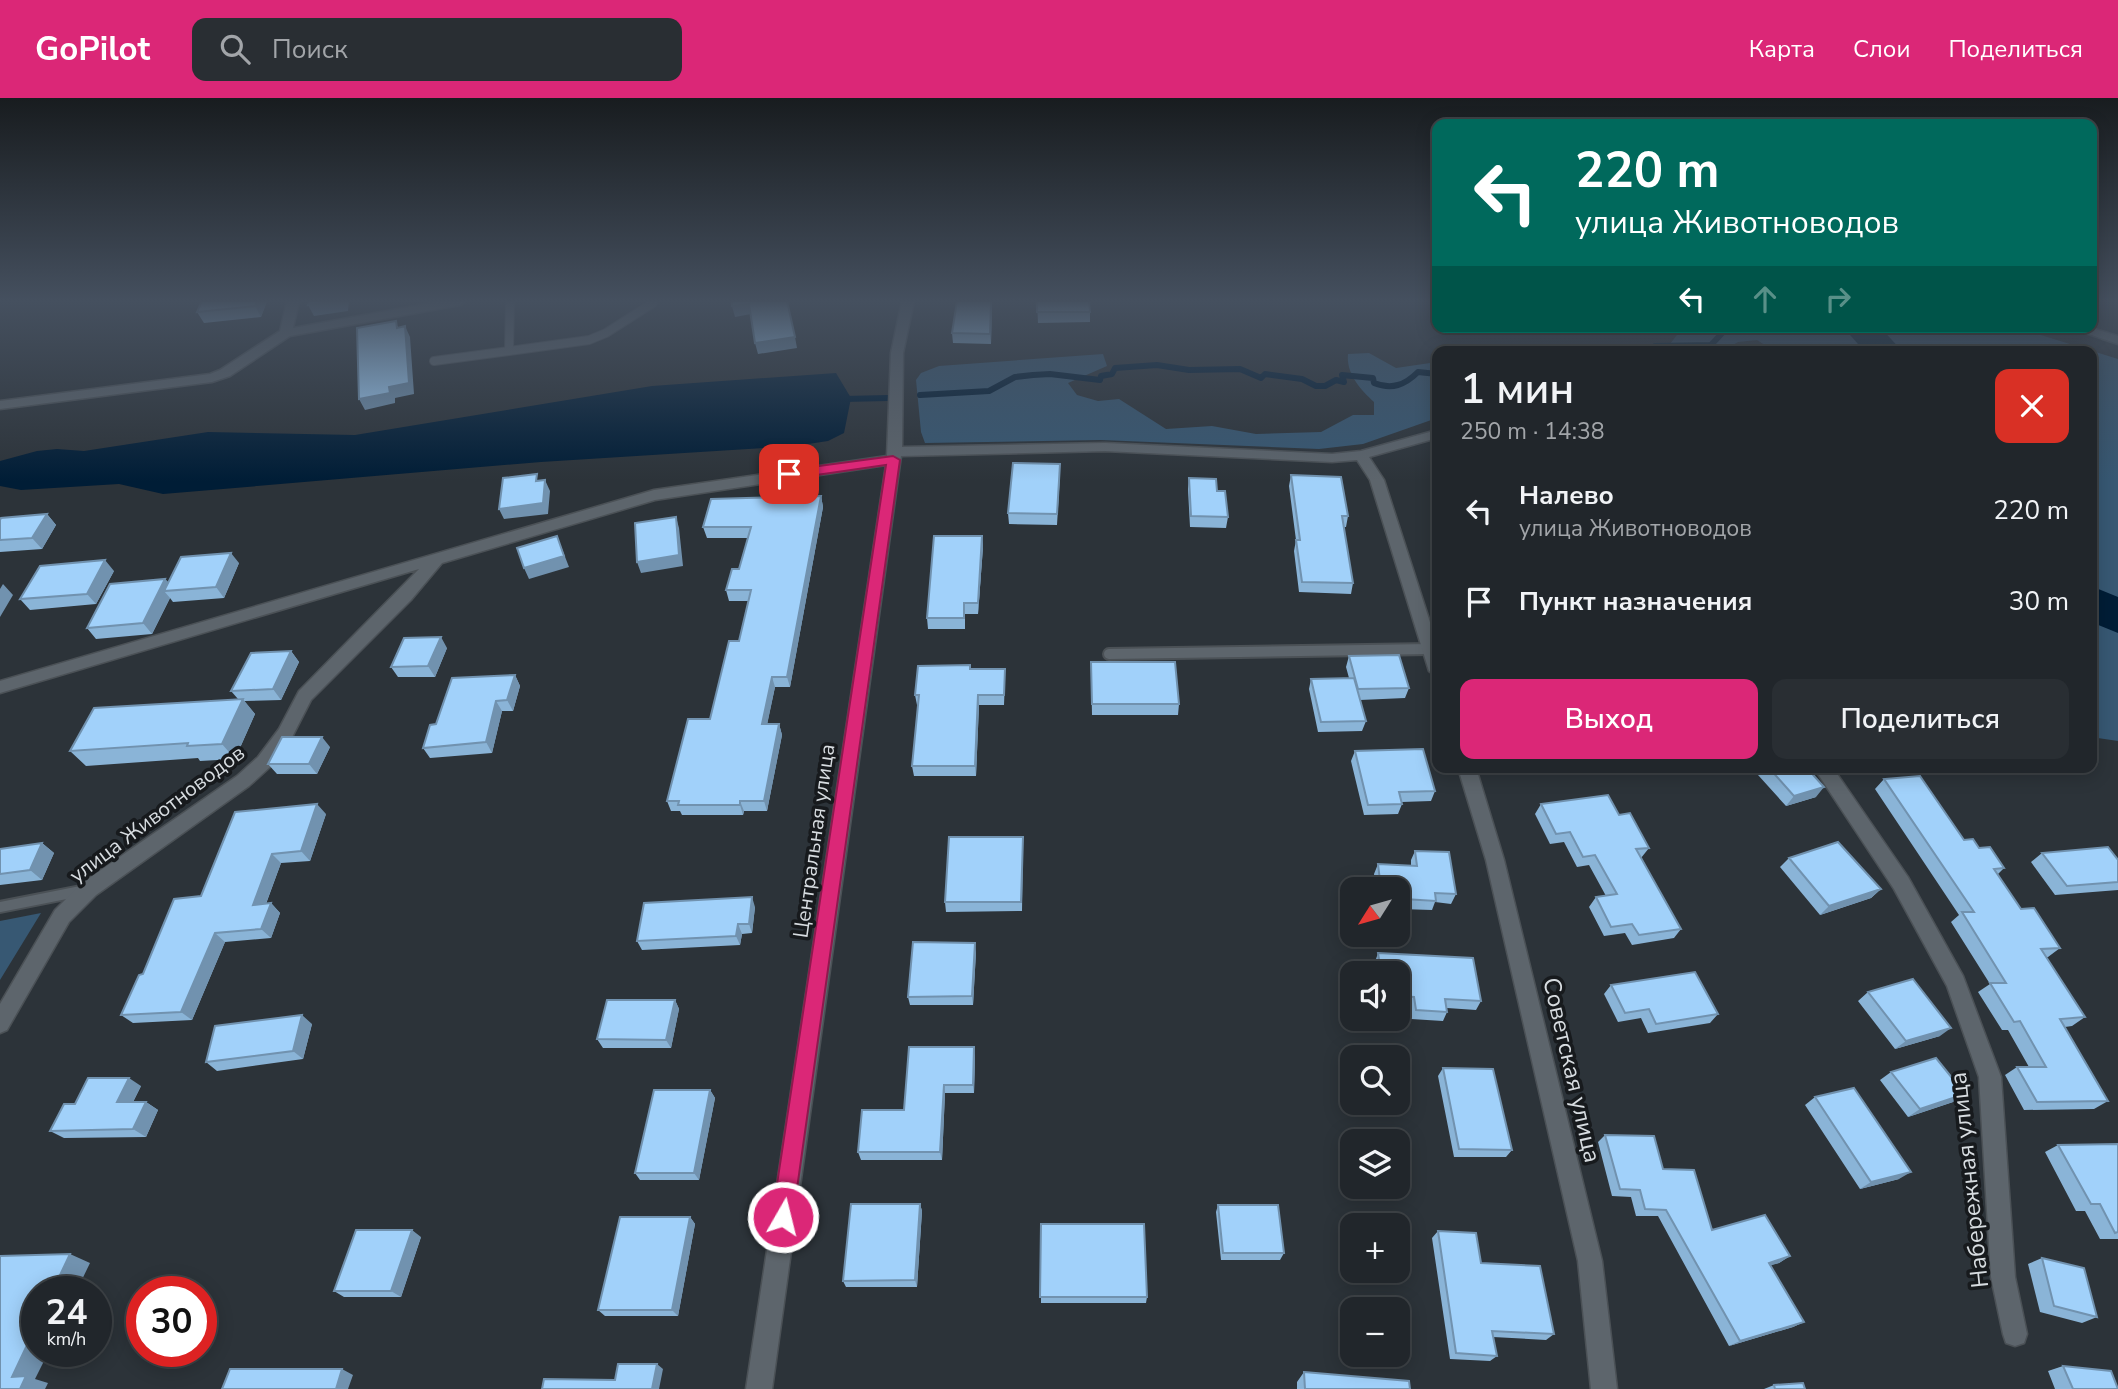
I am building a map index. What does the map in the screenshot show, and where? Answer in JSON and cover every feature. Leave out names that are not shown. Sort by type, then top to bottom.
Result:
[{"type":"street","points":[[0,405],[195,382],[225,373],[243,361]]},
{"type":"street","name":"Центральная улица","points":[[759,1389],[894,456],[897,361]]},
{"type":"street","points":[[0,687],[654,495],[894,456],[1105,447],[1332,458],[1361,455],[1432,436]]},
{"type":"street","points":[[1361,455],[1377,480],[1432,655]]},
{"type":"street","name":"улица Животноводов","points":[[0,1023],[62,916],[89,890],[243,781],[264,762],[285,734],[305,696],[405,596],[438,557]]},
{"type":"street","name":"Советская улица","points":[[1469,773],[1495,859],[1590,1261],[1604,1389]]},
{"type":"street","name":"Набережная улица","points":[[1826,773],[1901,883],[1956,983],[1990,1077],[2003,1277],[2015,1334]]},
{"type":"lane","points":[[1109,654],[1430,649]]},
{"type":"lane","points":[[0,907],[89,890]]},
{"type":"shaded area","points":[[1004,361],[1105,361],[1107,366],[1068,383],[1077,395],[1098,401],[1119,399],[1166,429],[1212,426],[1256,434],[1321,432],[1353,415],[1374,415],[1374,402],[1355,381],[1348,361],[1384,361],[1396,368],[1432,363],[1432,420],[1363,444],[1319,449],[1101,440],[925,443],[921,432],[916,380],[921,373],[939,366]]},
{"type":"shaded area","points":[[2097,361],[2118,361],[2118,741],[2097,738]]},
{"type":"shaded area","points":[[836,373],[851,398],[844,433],[828,441],[795,446],[541,462],[163,494],[119,484],[21,490],[0,486],[0,461],[37,451],[84,451],[208,432],[355,435],[652,386]]},
{"type":"shaded area","points":[[41,913],[0,980],[0,921]]},
{"type":"building","points":[[358,361],[407,361],[409,383],[389,387],[390,393],[359,399]]},
{"type":"building","points":[[1013,463],[1060,464],[1057,514],[1008,513]]},
{"type":"building","points":[[537,474],[536,481],[545,480],[543,503],[499,509],[503,478]]},
{"type":"building","points":[[1291,475],[1341,477],[1348,516],[1342,516],[1353,583],[1302,582],[1296,540],[1300,540]]},
{"type":"building","points":[[1189,478],[1216,479],[1217,491],[1225,491],[1228,517],[1191,516]]},
{"type":"building","points":[[821,496],[787,677],[772,677],[762,724],[779,724],[764,801],[740,801],[740,805],[678,805],[679,801],[667,801],[688,719],[710,719],[729,641],[739,641],[751,590],[726,590],[732,569],[739,569],[751,527],[703,527],[711,499]]},
{"type":"building","points":[[47,514],[32,538],[0,540],[1,518]]},
{"type":"building","points":[[676,517],[679,555],[637,562],[635,523]]},
{"type":"building","points":[[557,536],[564,556],[524,568],[517,548]]},
{"type":"building","points":[[934,536],[982,536],[978,603],[964,603],[964,618],[927,618]]},
{"type":"building","points":[[231,553],[216,587],[164,591],[181,557]]},
{"type":"building","points":[[105,560],[87,594],[20,599],[40,566]]},
{"type":"building","points":[[165,579],[143,623],[87,628],[110,584]]},
{"type":"building","points":[[441,637],[428,666],[391,667],[404,638]]},
{"type":"building","points":[[291,651],[273,689],[231,691],[251,653]]},
{"type":"building","points":[[1399,655],[1409,688],[1358,689],[1349,656]]},
{"type":"building","points":[[1091,662],[1175,662],[1179,704],[1092,704]]},
{"type":"building","points":[[970,665],[970,669],[1005,669],[1004,695],[978,695],[975,766],[912,766],[919,695],[915,695],[918,666]]},
{"type":"building","points":[[515,675],[507,700],[496,701],[486,742],[423,748],[430,725],[436,724],[452,678]]},
{"type":"building","points":[[1354,678],[1366,721],[1321,722],[1311,679]]},
{"type":"building","points":[[243,699],[222,744],[187,746],[188,743],[70,751],[94,708]]},
{"type":"building","points":[[282,737],[322,737],[309,764],[268,764]]},
{"type":"building","points":[[1423,749],[1435,791],[1399,792],[1402,804],[1368,805],[1355,751]]},
{"type":"building","points":[[1773,773],[1811,773],[1824,787],[1794,796]]},
{"type":"building","points":[[1920,776],[1964,840],[1973,839],[1979,848],[1990,847],[2004,868],[1994,869],[2021,909],[2034,908],[2060,948],[2041,949],[2085,1017],[2060,1019],[2108,1101],[2037,1102],[2017,1067],[2046,1067],[2020,1021],[2014,1022],[1990,983],[2006,983],[1962,912],[1974,912],[1884,779]]},
{"type":"building","points":[[1608,795],[1619,815],[1630,813],[1649,848],[1636,849],[1681,929],[1639,935],[1632,924],[1611,927],[1596,897],[1617,894],[1595,855],[1583,857],[1570,832],[1556,834],[1541,804]]},
{"type":"building","points":[[317,804],[301,851],[272,854],[253,905],[271,903],[261,929],[215,933],[181,1012],[121,1015],[139,975],[143,974],[174,899],[201,896],[235,812]]},
{"type":"building","points":[[949,837],[1023,837],[1021,902],[945,902]]},
{"type":"building","points":[[1838,842],[1881,889],[1829,906],[1789,858]]},
{"type":"building","points":[[42,843],[30,870],[0,874],[0,849]]},
{"type":"building","points":[[2108,847],[2118,860],[2118,882],[2067,886],[2042,853]]},
{"type":"building","points":[[1415,851],[1449,852],[1456,894],[1435,893],[1436,901],[1410,899],[1410,877],[1380,877],[1378,864],[1417,866]]},
{"type":"building","points":[[752,897],[749,924],[738,924],[736,936],[637,941],[644,903]]},
{"type":"building","points":[[913,942],[975,943],[972,996],[908,997]]},
{"type":"building","points":[[1378,953],[1473,958],[1481,1001],[1445,999],[1447,1012],[1416,1010],[1414,997],[1410,997],[1410,961],[1379,961]]},
{"type":"building","points":[[1695,972],[1718,1014],[1656,1024],[1649,1009],[1625,1013],[1611,985]]},
{"type":"building","points":[[1913,979],[1951,1028],[1906,1041],[1868,992]]},
{"type":"building","points":[[607,1000],[675,1000],[666,1040],[597,1039]]},
{"type":"building","points":[[302,1015],[293,1051],[206,1062],[215,1026]]},
{"type":"building","points":[[909,1047],[974,1047],[973,1085],[944,1085],[940,1152],[858,1152],[862,1110],[904,1110]]},
{"type":"building","points":[[1936,1058],[1965,1094],[1920,1109],[1891,1072]]},
{"type":"building","points":[[1443,1068],[1493,1069],[1512,1150],[1459,1149]]},
{"type":"building","points":[[88,1078],[129,1078],[117,1102],[146,1102],[133,1129],[50,1131],[64,1104],[75,1104]]},
{"type":"building","points":[[1854,1088],[1911,1172],[1871,1182],[1815,1097]]},
{"type":"building","points":[[654,1090],[710,1090],[694,1173],[635,1173]]},
{"type":"building","points":[[1605,1135],[1654,1136],[1663,1169],[1694,1170],[1712,1230],[1765,1215],[1790,1256],[1769,1263],[1804,1322],[1740,1341],[1666,1210],[1645,1209],[1640,1190],[1620,1189]]},
{"type":"building","points":[[2118,1144],[2118,1232],[2115,1233],[2100,1204],[2091,1204],[2058,1145]]},
{"type":"building","points":[[851,1204],[920,1204],[915,1280],[843,1281]]},
{"type":"building","points":[[1218,1205],[1278,1205],[1284,1253],[1223,1253]]},
{"type":"building","points":[[620,1217],[690,1217],[672,1310],[598,1310]]},
{"type":"building","points":[[1041,1224],[1144,1224],[1147,1297],[1040,1297]]},
{"type":"building","points":[[356,1230],[412,1230],[391,1291],[334,1291]]},
{"type":"building","points":[[1438,1231],[1476,1233],[1481,1263],[1540,1266],[1554,1334],[1492,1331],[1497,1356],[1456,1353]]},
{"type":"building","points":[[70,1254],[60,1276],[21,1276],[21,1358],[12,1377],[26,1376],[20,1389],[0,1389],[0,1256]]},
{"type":"building","points":[[2042,1258],[2084,1268],[2097,1317],[2054,1306]]},
{"type":"building","points":[[618,1364],[657,1364],[652,1389],[542,1389],[544,1379],[615,1380]]},
{"type":"building","points":[[2063,1366],[2111,1371],[2118,1389],[2073,1389]]},
{"type":"building","points":[[230,1369],[342,1369],[336,1389],[222,1389]]},
{"type":"building","points":[[1304,1372],[1409,1381],[1410,1389],[1305,1389]]},
{"type":"building","points":[[1803,1383],[1805,1389],[1775,1389],[1774,1385]]},
{"type":"waterway","points":[[920,395],[989,391],[1015,377],[1033,375],[1050,374],[1100,380],[1101,376],[1112,374],[1115,368],[1157,365],[1189,370],[1240,369],[1261,378],[1265,374],[1302,379],[1316,386],[1325,386],[1336,380],[1344,382],[1342,375],[1373,378],[1374,383],[1392,386],[1403,383],[1418,372],[1432,373]]},
{"type":"waterway","points":[[843,399],[889,398]]},
{"type":"waterway","points":[[2097,605],[2118,617]]},
{"type":"route","points":[[783,1217],[893,460],[789,474]]}]
